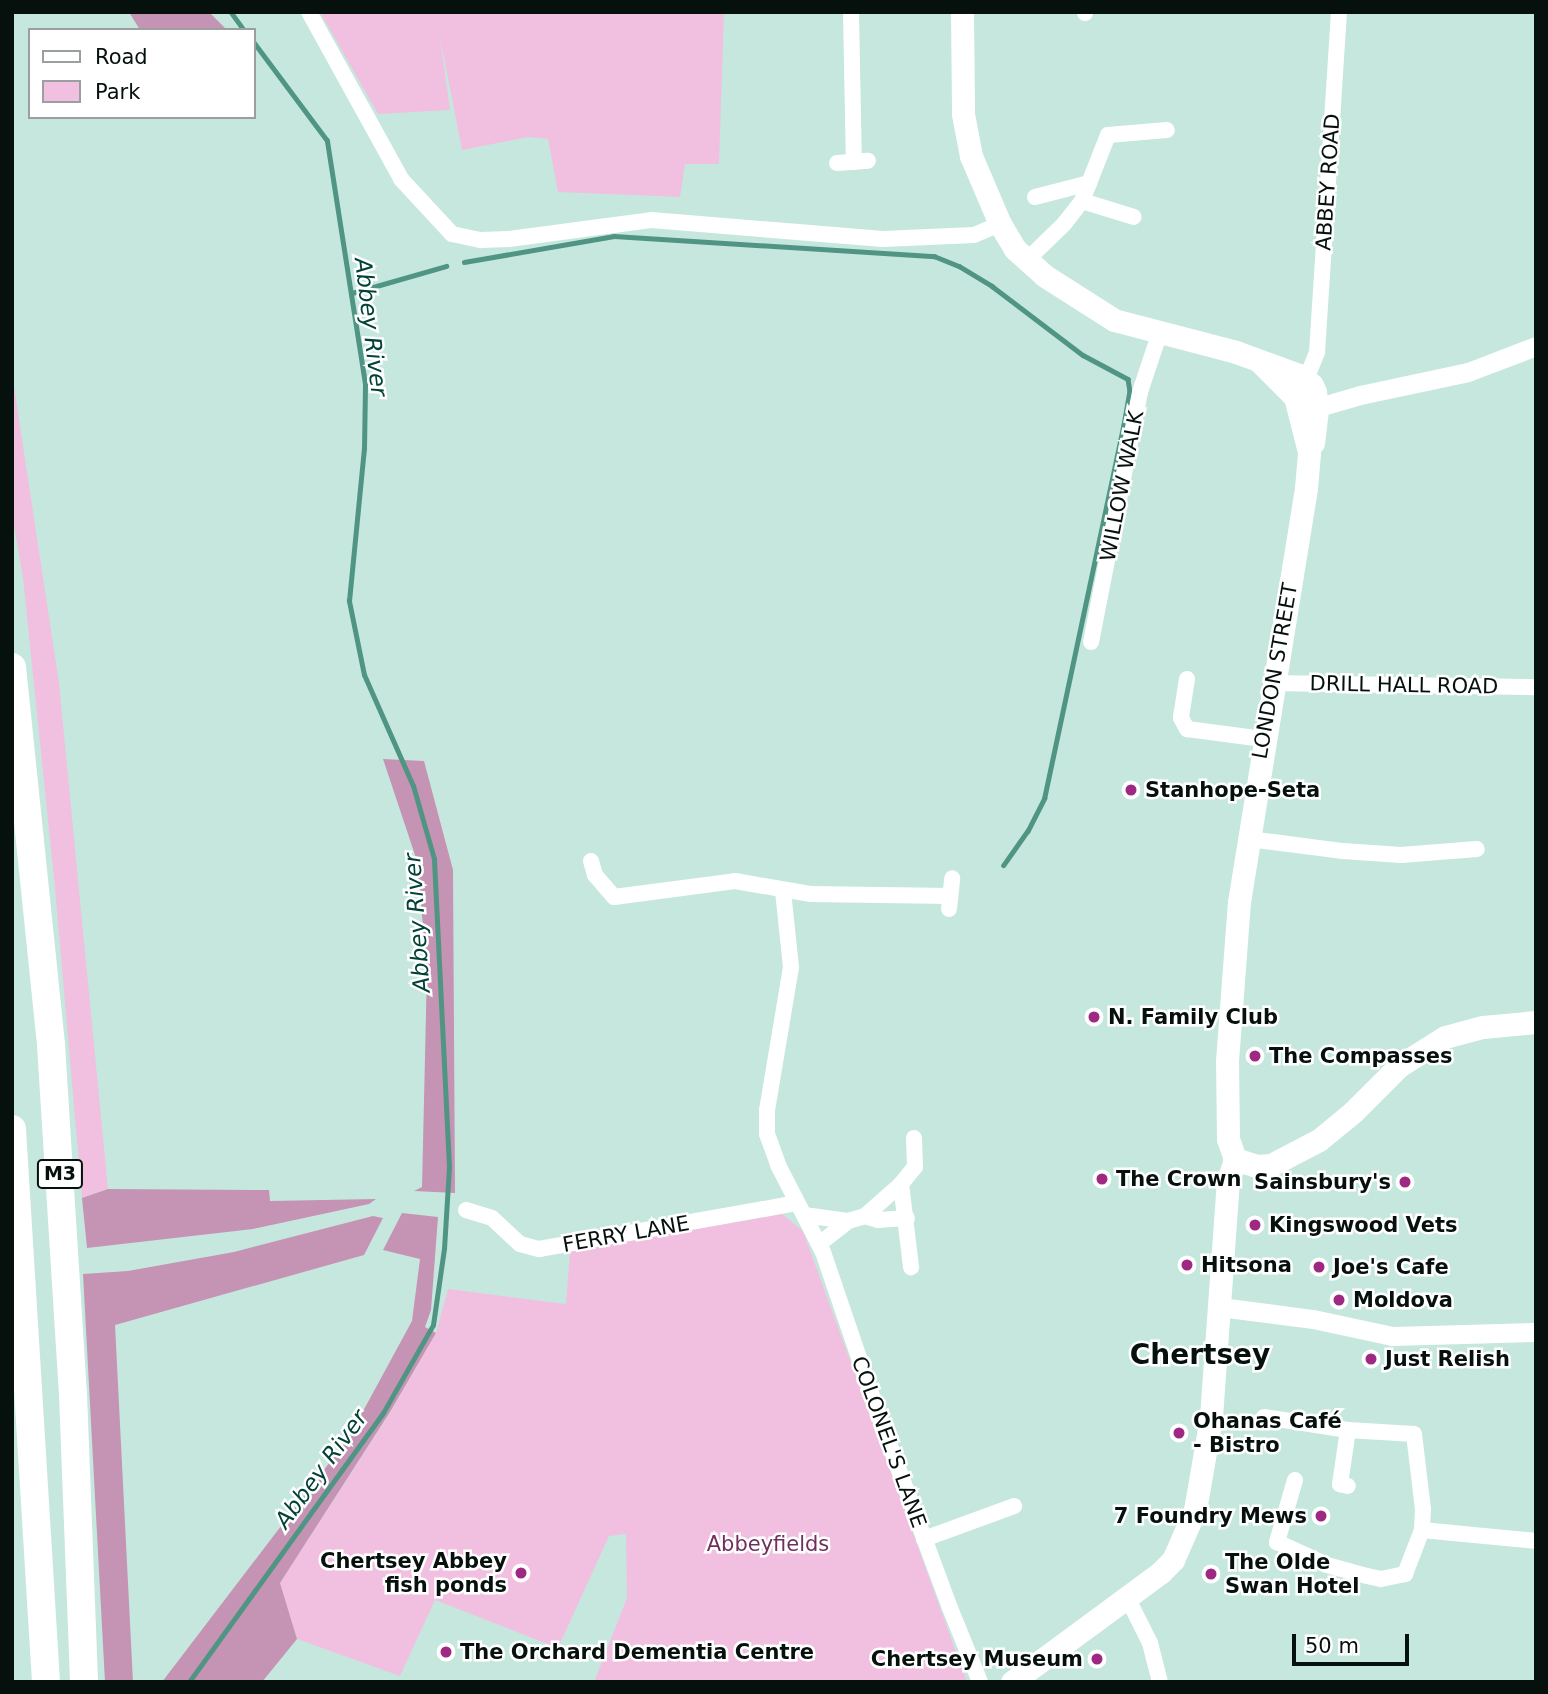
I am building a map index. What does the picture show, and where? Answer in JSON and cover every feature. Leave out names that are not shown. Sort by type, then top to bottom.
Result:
[{"type":"highway","name":"M3","points":[[12,667],[51,1045],[73,1394],[84,1682]]},
{"type":"highway","name":"M3","points":[[12,1129],[46,1682]]},
{"type":"main road","points":[[962,12],[963,114],[971,156],[1000,224],[1026,261],[1096,310],[1129,325],[1273,364],[1307,398]]},
{"type":"main road","name":"LONDON STREET","points":[[1012,1682],[1128,1599],[1173,1560],[1195,1510],[1211,1417],[1228,1181],[1235,1159],[1228,1139],[1227,1061],[1239,902],[1272,683],[1306,488],[1309,452],[1307,398]]},
{"type":"main road","points":[[1235,1159],[1279,1149],[1292,1152],[1319,1140],[1353,1112],[1399,1066],[1436,1042],[1476,1028],[1536,1022]]},
{"type":"street","points":[[309,12],[401,179],[434,218],[452,234],[481,240],[509,239],[651,220],[883,239],[974,235],[1000,224]]},
{"type":"street","points":[[837,163],[861,162],[851,12]]},
{"type":"street","name":"ABBEY ROAD","points":[[1307,398],[1317,352],[1339,12]]},
{"type":"street","points":[[1026,261],[1082,201],[1108,135],[1167,130]]},
{"type":"street","points":[[1035,197],[1089,183]]},
{"type":"street","points":[[1082,201],[1133,217]]},
{"type":"street","name":"WILLOW WALK","points":[[1091,642],[1140,392],[1160,332]]},
{"type":"street","points":[[1307,398],[1360,395],[1468,372],[1536,346]]},
{"type":"street","points":[[1187,679],[1181,718],[1187,729],[1263,739]]},
{"type":"street","name":"DRILL HALL ROAD","points":[[1272,683],[1536,687]]},
{"type":"street","points":[[1249,839],[1401,855],[1477,849]]},
{"type":"street","points":[[592,861],[595,875],[614,897],[735,881],[783,891],[950,903],[952,878]]},
{"type":"street","name":"COLONEL'S LANE","points":[[783,891],[791,967],[766,1123],[773,1153],[819,1244],[924,1539],[980,1682]]},
{"type":"street","points":[[819,1244],[848,1221],[865,1216],[901,1184],[915,1167],[915,1138]]},
{"type":"street","points":[[901,1184],[911,1267]]},
{"type":"street","name":"FERRY LANE","points":[[466,1210],[492,1218],[520,1244],[539,1249],[800,1209],[848,1221]]},
{"type":"street","points":[[865,1216],[878,1220],[907,1218]]},
{"type":"street","points":[[1220,1307],[1312,1320],[1392,1336],[1536,1332]]},
{"type":"street","points":[[1264,1417],[1348,1430],[1414,1434],[1423,1509],[1422,1530],[1405,1574],[1381,1579],[1327,1565],[1277,1542],[1295,1480]]},
{"type":"street","points":[[1348,1430],[1340,1484],[1348,1486]]},
{"type":"street","points":[[924,1539],[1014,1506]]},
{"type":"street","points":[[1422,1530],[1536,1541]]},
{"type":"street","points":[[1128,1599],[1150,1643],[1160,1682]]},
{"type":"green space","points":[[320,12],[724,12],[719,164],[685,164],[680,197],[558,192],[548,139],[528,137],[462,150],[440,37],[450,110],[378,114]]},
{"type":"green space","points":[[12,373],[59,683],[108,1189],[82,1198],[55,888],[23,578],[12,514]]},
{"type":"green space","name":"Abbeyfields","points":[[782,1214],[803,1231],[967,1682],[594,1682],[627,1598],[626,1534],[609,1536],[558,1648],[435,1600],[400,1676],[297,1639],[280,1583],[390,1413],[436,1333],[448,1289],[566,1304],[570,1251]]},
{"type":"shaded area","points":[[129,12],[209,12],[225,28],[139,28]]},
{"type":"shaded area","points":[[383,759],[424,761],[453,870],[455,1193],[414,1191],[422,1187],[427,970],[417,861]]},
{"type":"shaded area","points":[[108,1189],[269,1190],[270,1201],[376,1199],[369,1204],[253,1229],[87,1248],[82,1198]]},
{"type":"shaded area","points":[[402,1213],[438,1217],[431,1310],[425,1327],[436,1333],[390,1412],[280,1583],[297,1639],[262,1682],[162,1682],[349,1437],[412,1321],[420,1259],[383,1250]]},
{"type":"shaded area","points":[[373,1216],[383,1218],[364,1255],[115,1325],[133,1682],[105,1682],[83,1274],[128,1271],[234,1252]]},
{"type":"waterway","name":"Abbey River","points":[[231,12],[243,28]]},
{"type":"waterway","name":"Abbey River","points":[[189,1682],[383,1413],[433,1325],[444,1249],[449,1167],[434,859],[413,786],[364,675],[349,601],[364,449],[365,384],[327,141],[256,46]]},
{"type":"waterway","points":[[464,262],[614,236],[934,256],[959,266],[992,286],[1083,355],[1128,379],[1130,391],[1124,425],[1045,798],[1028,831],[1004,865]]},
{"type":"waterway","points":[[352,293],[446,266]]},
{"type":"place","name":"Stanhope-Seta","points":[[1131,790]]},
{"type":"place","name":"N. Family Club","points":[[1094,1017]]},
{"type":"place","name":"The Compasses","points":[[1255,1056]]},
{"type":"place","name":"The Crown","points":[[1102,1179]]},
{"type":"place","name":"Sainsbury's","points":[[1405,1182]]},
{"type":"place","name":"Kingswood Vets","points":[[1255,1225]]},
{"type":"place","name":"Hitsona","points":[[1187,1265]]},
{"type":"place","name":"Joe's Cafe","points":[[1319,1267]]},
{"type":"place","name":"Moldova","points":[[1339,1300]]},
{"type":"place","name":"Just Relish","points":[[1371,1359]]},
{"type":"place","name":"Ohanas Café - Bistro","points":[[1179,1433]]},
{"type":"place","name":"7 Foundry Mews","points":[[1321,1516]]},
{"type":"place","name":"Chertsey Abbey fish ponds","points":[[521,1573]]},
{"type":"place","name":"The Olde Swan Hotel","points":[[1211,1574]]},
{"type":"place","name":"The Orchard Dementia Centre","points":[[446,1652]]},
{"type":"place","name":"Chertsey Museum","points":[[1097,1659]]},
{"type":"district","name":"Chertsey","points":[[1200,1355]]}]
